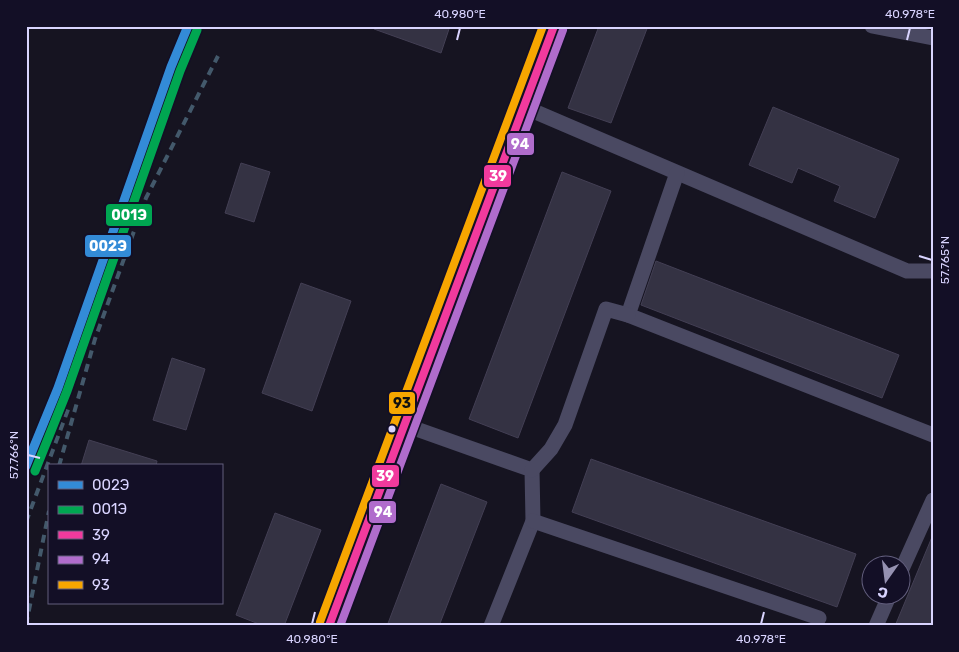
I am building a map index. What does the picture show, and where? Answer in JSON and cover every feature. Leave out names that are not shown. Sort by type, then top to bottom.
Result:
[{"type":"main road","points":[[329,626],[406,425],[554,26]]},
{"type":"lane","points":[[872,26],[933,38]]},
{"type":"lane","points":[[524,107],[907,271],[933,271]]},
{"type":"lane","points":[[628,315],[677,172]]},
{"type":"lane","points":[[491,626],[533,521],[532,470],[551,449],[565,425],[606,309],[628,315],[933,435]]},
{"type":"lane","points":[[406,425],[532,470]]},
{"type":"lane","points":[[909,554],[933,500]]},
{"type":"lane","points":[[533,521],[819,618]]},
{"type":"lane","points":[[876,626],[886,604]]},
{"type":"building","points":[[375,26],[450,26],[441,53],[374,29]]},
{"type":"building","points":[[599,26],[648,26],[611,123],[568,108]]},
{"type":"building","points":[[773,107],[899,159],[875,218],[834,201],[840,186],[798,168],[792,183],[749,165]]},
{"type":"building","points":[[241,163],[270,172],[254,222],[225,213]]},
{"type":"building","points":[[562,172],[611,191],[518,438],[469,419]]},
{"type":"building","points":[[656,261],[899,355],[882,398],[641,305]]},
{"type":"building","points":[[301,283],[351,301],[312,411],[262,393]]},
{"type":"building","points":[[172,358],[205,369],[186,430],[153,420]]},
{"type":"building","points":[[89,440],[157,461],[156,464],[82,464]]},
{"type":"building","points":[[591,459],[856,554],[837,607],[572,512]]},
{"type":"building","points":[[441,484],[487,502],[439,626],[387,626]]},
{"type":"building","points":[[275,513],[321,530],[284,626],[264,626],[236,615]]},
{"type":"building","points":[[932,537],[933,626],[895,626],[904,604],[912,604],[912,585]]},
{"type":"railway","points":[[60,464],[95,339],[146,198],[218,56]]},
{"type":"railway","points":[[123,243],[171,67]]},
{"type":"railway","points":[[26,522],[69,407]]},
{"type":"railway","points":[[26,625],[48,516]]},
{"type":"transit line","name":"002Э","points":[[26,466],[58,388],[171,67],[188,26]]},
{"type":"transit line","name":"93","points":[[320,622],[543,26]]},
{"type":"transit line","name":"39","points":[[329,626],[554,26]]},
{"type":"transit line","name":"001Э","points":[[35,471],[67,391],[180,71],[197,30]]},
{"type":"transit line","name":"94","points":[[340,626],[563,30]]}]
